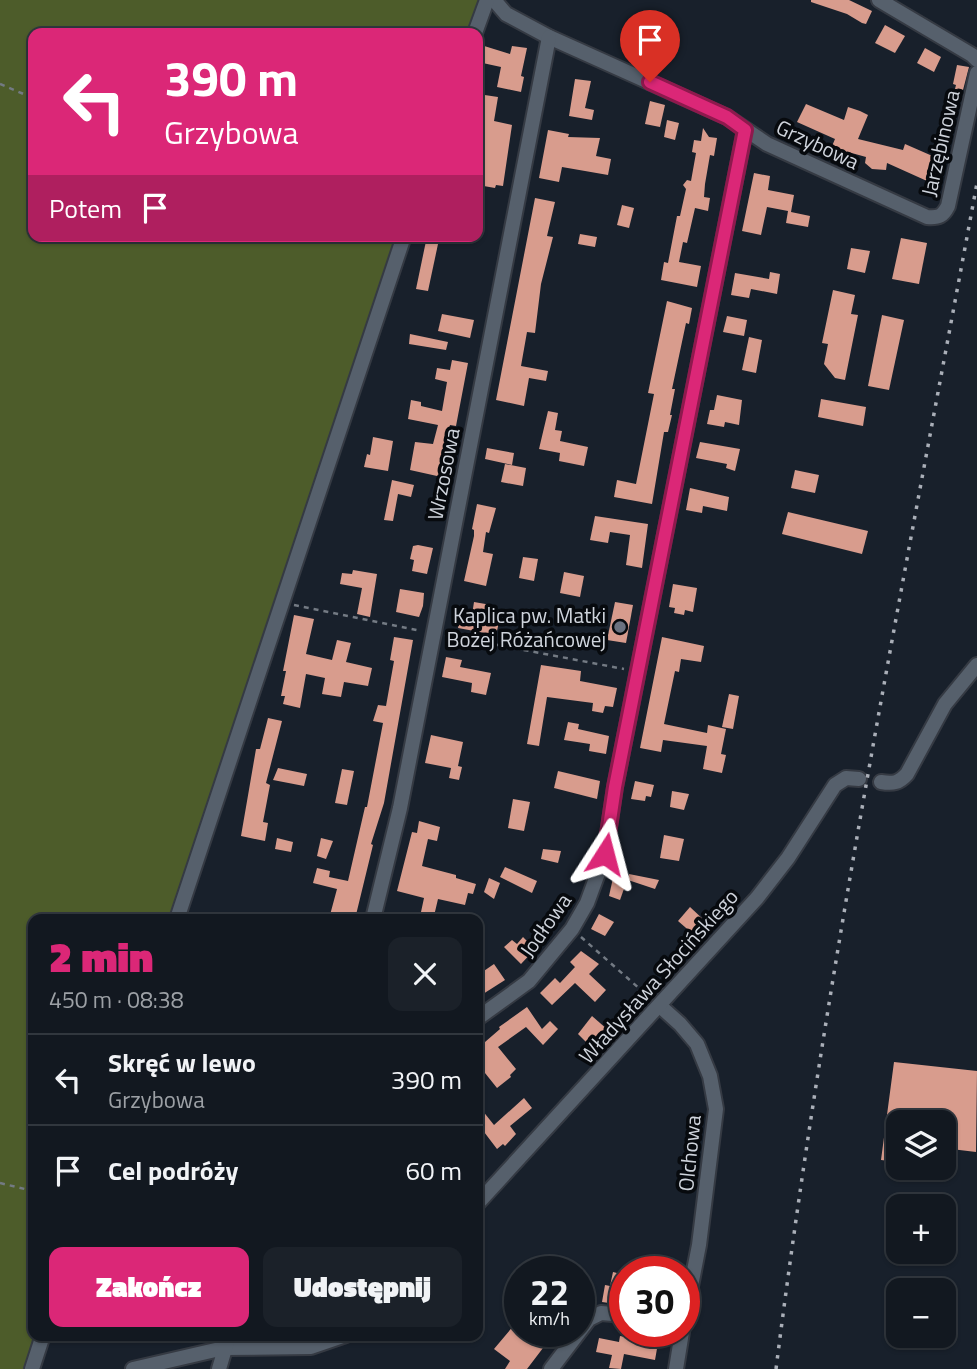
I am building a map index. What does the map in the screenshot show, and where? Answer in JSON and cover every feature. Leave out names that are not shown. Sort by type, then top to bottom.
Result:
[{"type":"street","points":[[879,0],[977,60]]},
{"type":"street","points":[[478,28],[493,2]]},
{"type":"street","name":"Grzybowa","points":[[493,2],[506,14],[549,37],[727,117],[767,144],[928,217],[937,218]]},
{"type":"street","name":"Wrzosowa","points":[[374,914],[400,808],[549,37]]},
{"type":"street","name":"Jarzębinowa","points":[[937,218],[944,214],[948,206],[977,73]]},
{"type":"street","name":"Jodłowa","points":[[483,1014],[529,981],[572,929],[587,903],[605,854],[638,672],[745,130]]},
{"type":"street","points":[[179,914],[402,242]]},
{"type":"street","points":[[881,782],[892,784],[901,781],[907,774],[945,704],[977,665]]},
{"type":"street","name":"Władysława Słocińskiego","points":[[483,1198],[772,880],[835,785],[846,778],[859,779]]},
{"type":"street","name":"Olchowa","points":[[660,1006],[697,1044],[710,1076],[716,1109],[697,1256]]},
{"type":"street","points":[[551,1369],[589,1319],[601,1313],[609,1314]]},
{"type":"street","points":[[32,1369],[41,1341]]},
{"type":"street","points":[[133,1369],[227,1341],[311,1347],[333,1341]]},
{"type":"street","points":[[219,1369],[227,1341]]},
{"type":"street","points":[[676,1369],[680,1347]]},
{"type":"path","points":[[0,84],[28,96]]},
{"type":"path","points":[[282,603],[638,672]]},
{"type":"path","points":[[572,929],[660,1006]]},
{"type":"path","points":[[0,1183],[28,1190]]},
{"type":"green space","points":[[0,0],[490,0],[480,28],[28,28],[28,242],[408,242],[179,914],[28,914],[28,1341],[33,1341],[24,1369],[0,1369]]},
{"type":"building","points":[[811,0],[849,0],[872,11],[866,24]]},
{"type":"building","points":[[885,25],[905,36],[895,53],[875,43]]},
{"type":"building","points":[[483,46],[510,54],[512,46],[527,48],[521,76],[524,77],[521,92],[497,87],[501,67],[483,63]]},
{"type":"building","points":[[925,48],[941,57],[934,72],[917,63]]},
{"type":"building","points":[[957,65],[969,67],[963,90],[955,89],[956,85],[953,84]]},
{"type":"building","points":[[575,79],[591,81],[585,108],[594,110],[592,120],[569,116]]},
{"type":"building","points":[[483,95],[498,97],[494,121],[512,125],[503,186],[496,185],[495,188],[483,186]]},
{"type":"building","points":[[650,101],[665,105],[660,127],[645,124]]},
{"type":"building","points":[[806,104],[844,120],[848,107],[860,111],[868,115],[858,139],[903,150],[905,144],[937,158],[927,181],[887,163],[886,170],[872,169],[865,163],[866,157],[848,152],[844,161],[835,157],[837,153],[830,151],[835,139],[797,122]]},
{"type":"building","points":[[667,120],[679,123],[675,140],[664,137]]},
{"type":"building","points":[[703,128],[709,137],[717,138],[714,156],[710,155],[705,184],[704,197],[710,198],[708,211],[695,208],[687,243],[683,242],[679,262],[701,266],[697,287],[661,280],[664,262],[668,263],[677,216],[680,216],[686,189],[683,185],[687,180],[691,181],[696,153],[692,152],[694,140],[701,141]]},
{"type":"building","points":[[548,130],[569,134],[568,137],[600,138],[596,156],[611,159],[608,175],[562,167],[559,182],[539,178]]},
{"type":"building","points":[[754,173],[770,176],[768,190],[794,195],[791,212],[810,216],[808,227],[786,223],[788,211],[767,207],[761,235],[742,231]]},
{"type":"building","points":[[535,198],[555,202],[547,236],[553,237],[541,284],[535,333],[527,332],[521,366],[548,371],[546,381],[529,378],[524,406],[496,400]]},
{"type":"building","points":[[622,205],[634,208],[629,228],[617,225]]},
{"type":"building","points":[[580,234],[597,237],[595,247],[578,244]]},
{"type":"building","points":[[901,238],[927,243],[919,284],[892,279]]},
{"type":"building","points":[[426,242],[438,244],[428,291],[416,289]]},
{"type":"building","points":[[851,248],[870,251],[865,273],[847,269]]},
{"type":"building","points":[[770,272],[780,274],[777,294],[751,289],[749,298],[731,295],[735,273],[769,279]]},
{"type":"building","points":[[833,290],[855,295],[851,314],[858,315],[845,380],[835,378],[824,364],[828,344],[822,343]]},
{"type":"building","points":[[667,301],[692,308],[689,324],[686,323],[672,389],[675,389],[672,415],[668,432],[664,432],[652,504],[614,497],[617,480],[636,484],[654,394],[648,393]]},
{"type":"building","points":[[442,314],[474,320],[470,338],[438,331]]},
{"type":"building","points":[[882,315],[904,320],[889,390],[868,386]]},
{"type":"building","points":[[727,316],[747,320],[744,336],[723,332]]},
{"type":"building","points":[[410,334],[448,342],[446,350],[409,344]]},
{"type":"building","points":[[749,337],[762,340],[756,373],[742,370]]},
{"type":"building","points":[[452,360],[468,363],[456,426],[450,425],[443,454],[444,458],[450,459],[446,478],[410,470],[415,442],[433,444],[438,425],[408,419],[411,400],[421,402],[421,406],[442,411],[447,382],[435,379],[437,368],[450,370]]},
{"type":"building","points":[[717,395],[742,400],[739,425],[725,422],[724,427],[707,424]]},
{"type":"building","points":[[821,399],[866,407],[863,426],[818,417]]},
{"type":"building","points":[[548,411],[558,413],[555,430],[562,431],[560,441],[588,447],[584,466],[559,461],[560,453],[539,449]]},
{"type":"building","points":[[373,437],[393,441],[388,471],[364,467],[367,454],[370,455]]},
{"type":"building","points":[[700,442],[740,449],[735,471],[726,468],[727,464],[696,458]]},
{"type":"building","points":[[487,448],[514,453],[512,465],[485,459]]},
{"type":"building","points":[[505,464],[526,468],[523,486],[501,482]]},
{"type":"building","points":[[795,470],[819,475],[815,493],[791,488]]},
{"type":"building","points":[[392,480],[414,485],[411,497],[398,494],[393,521],[384,520]]},
{"type":"building","points":[[690,488],[729,497],[727,511],[703,506],[702,513],[686,510]]},
{"type":"building","points":[[477,504],[496,508],[489,533],[486,532],[483,552],[493,554],[486,586],[464,581],[474,536],[472,529]]},
{"type":"building","points":[[788,512],[868,531],[862,554],[782,534]]},
{"type":"building","points":[[595,516],[648,524],[642,568],[626,565],[630,535],[610,532],[608,543],[590,540]]},
{"type":"building","points":[[413,546],[433,548],[427,574],[412,571],[414,560],[410,559]]},
{"type":"building","points":[[523,557],[538,559],[534,581],[519,578]]},
{"type":"building","points":[[353,570],[377,574],[370,617],[357,614],[362,588],[340,584],[342,573],[352,574]]},
{"type":"building","points":[[564,572],[584,576],[580,597],[560,593]]},
{"type":"building","points":[[673,584],[697,588],[693,612],[685,610],[684,615],[674,613],[675,608],[669,607]]},
{"type":"building","points":[[400,589],[424,593],[419,617],[396,612]]},
{"type":"building","points":[[474,602],[497,606],[495,617],[500,618],[496,635],[458,628],[461,613],[472,615]]},
{"type":"building","name":"Kaplica pw. Matki Bożej Różańcowej","points":[[615,602],[633,605],[626,643],[607,640]]},
{"type":"building","points":[[294,615],[314,619],[306,654],[332,660],[337,640],[351,643],[346,662],[372,668],[368,686],[344,682],[341,697],[322,694],[325,678],[306,674],[300,708],[283,704],[285,696],[281,696],[286,671],[283,671]]},
{"type":"building","points":[[394,637],[413,640],[384,803],[371,844],[373,845],[356,914],[330,914],[337,889],[313,883],[317,868],[330,871],[329,877],[348,881],[367,807],[383,723],[373,721],[378,705],[386,706],[394,661],[390,660]]},
{"type":"building","points":[[662,637],[704,646],[701,662],[681,659],[679,672],[675,671],[664,724],[707,733],[708,725],[726,729],[721,754],[726,755],[722,773],[703,769],[707,746],[663,740],[661,752],[640,748]]},
{"type":"building","points":[[446,657],[462,660],[460,667],[491,673],[486,695],[471,692],[472,683],[442,677]]},
{"type":"building","points":[[541,665],[581,671],[580,681],[617,688],[613,707],[605,706],[603,713],[592,711],[593,703],[547,697],[539,746],[527,744]]},
{"type":"building","points":[[729,694],[739,696],[733,729],[722,727]]},
{"type":"building","points":[[268,718],[282,721],[266,783],[270,785],[263,822],[268,823],[265,841],[241,836],[256,749],[260,749]]},
{"type":"building","points":[[568,722],[579,724],[578,729],[609,736],[606,754],[589,751],[590,744],[564,740]]},
{"type":"building","points":[[431,735],[463,742],[458,766],[462,767],[459,780],[449,778],[451,768],[425,763]]},
{"type":"building","points":[[278,768],[307,774],[304,786],[273,780]]},
{"type":"building","points":[[342,769],[354,771],[347,805],[335,803]]},
{"type":"building","points":[[558,771],[600,781],[597,799],[554,788]]},
{"type":"building","points":[[635,781],[654,785],[651,797],[646,796],[645,801],[631,799]]},
{"type":"building","points":[[672,791],[689,794],[684,810],[670,807]]},
{"type":"building","points":[[513,799],[530,802],[524,831],[508,828]]},
{"type":"building","points":[[419,821],[440,827],[437,841],[428,839],[422,866],[456,875],[456,878],[476,884],[473,894],[468,893],[465,905],[438,899],[434,914],[428,914],[421,912],[424,898],[397,891],[412,832],[417,833]]},
{"type":"building","points":[[664,835],[684,839],[679,861],[660,858]]},
{"type":"building","points":[[277,838],[293,842],[291,852],[275,849]]},
{"type":"building","points":[[321,838],[333,841],[326,859],[317,856]]},
{"type":"building","points":[[543,849],[561,851],[558,863],[541,859]]},
{"type":"building","points":[[505,867],[537,881],[532,893],[500,877]]},
{"type":"building","points":[[629,874],[659,880],[655,889],[628,880]]},
{"type":"building","points":[[489,878],[500,883],[494,899],[484,892]]},
{"type":"building","points":[[613,878],[626,883],[620,900],[609,896]]},
{"type":"building","points":[[690,907],[705,921],[693,934],[678,921]]},
{"type":"building","points":[[599,914],[614,922],[605,936],[591,929]]},
{"type":"building","points":[[523,937],[535,949],[521,964],[504,947],[512,940],[517,944]]},
{"type":"building","points":[[581,951],[599,964],[589,974],[606,990],[595,1002],[575,983],[552,1005],[540,993],[555,978],[560,983],[575,967],[570,962]]},
{"type":"building","points":[[494,964],[505,980],[483,994],[483,972]]},
{"type":"building","points":[[527,1007],[542,1029],[550,1021],[558,1029],[543,1045],[526,1027],[498,1047],[516,1069],[511,1077],[497,1088],[483,1070],[483,1039],[485,1042],[499,1027]]},
{"type":"building","points":[[592,1016],[608,1030],[591,1047],[578,1034]]},
{"type":"building","points":[[894,1062],[977,1071],[976,1152],[956,1150],[956,1110],[888,1110]]},
{"type":"building","points":[[524,1098],[532,1108],[510,1126],[516,1134],[505,1146],[503,1144],[497,1149],[483,1131],[483,1111],[494,1125]]},
{"type":"building","points":[[886,1122],[886,1161],[881,1160]]},
{"type":"building","points":[[605,1285],[609,1286],[609,1303],[602,1302]]},
{"type":"building","points":[[504,1337],[504,1347],[543,1348],[527,1369],[505,1369],[510,1361],[494,1349]]},
{"type":"building","points":[[599,1338],[609,1340],[609,1347],[657,1347],[655,1360],[624,1354],[621,1369],[609,1368],[612,1355],[596,1352]]},
{"type":"railway","points":[[776,1369],[842,923],[977,183]]},
{"type":"place","name":"Kaplica pw. Matki Bożej Różańcowej","points":[[620,627]]},
{"type":"route","points":[[605,854],[615,787],[745,130],[727,117],[650,82]]}]
